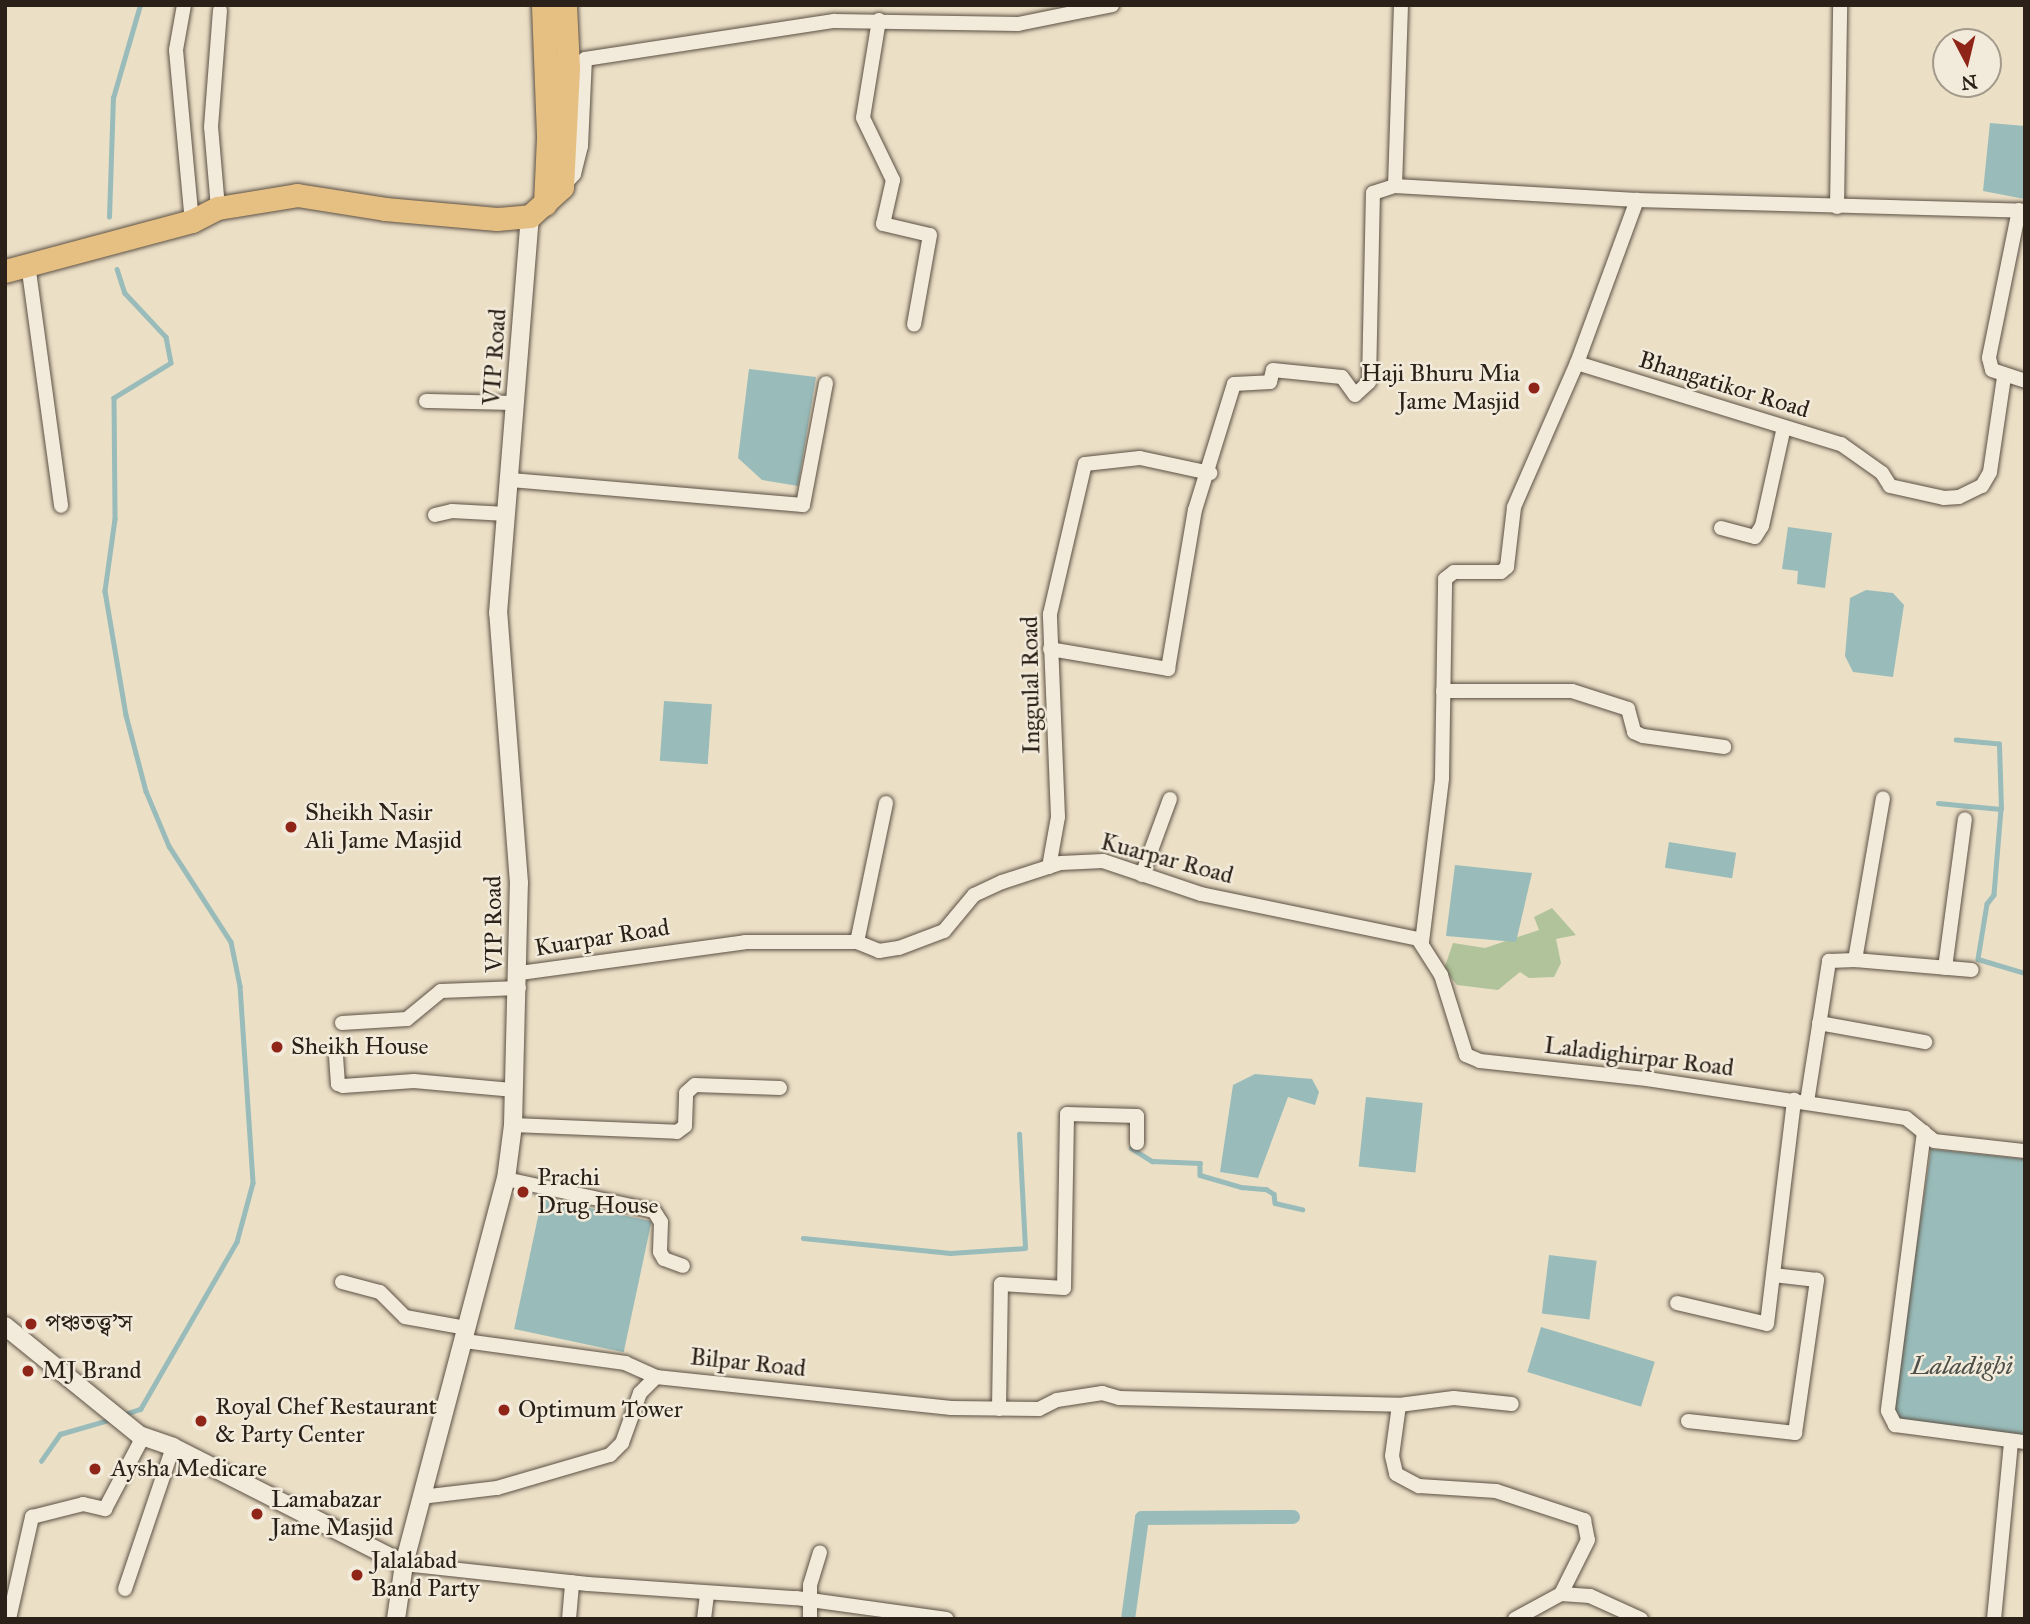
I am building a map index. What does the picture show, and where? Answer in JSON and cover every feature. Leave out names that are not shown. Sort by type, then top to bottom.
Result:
[{"type":"main road","points":[[538,210],[548,138],[543,5]]},
{"type":"main road","points":[[5,271],[192,221],[218,208],[297,195],[398,210],[497,219],[538,210],[562,187],[568,67],[565,5]]},
{"type":"street","points":[[184,5],[176,50],[192,221]]},
{"type":"street","points":[[562,187],[574,174],[581,146],[585,59],[834,21],[879,20],[911,12],[1018,24],[1112,5]]},
{"type":"street","points":[[1395,186],[1401,5]]},
{"type":"street","points":[[1837,207],[1840,5]]},
{"type":"street","points":[[218,208],[211,127],[220,10]]},
{"type":"street","points":[[879,20],[863,118],[893,180],[883,224],[930,235],[914,326]]},
{"type":"street","points":[[1050,649],[1168,669],[1195,510],[1210,473],[1234,384],[1269,382],[1273,370],[1342,377],[1355,395],[1369,382],[1373,193],[1395,186],[1637,200],[2022,210],[1989,358],[1992,370],[2004,377],[2025,381]]},
{"type":"street","points":[[1422,942],[1442,779],[1445,579],[1454,572],[1501,572],[1507,567],[1514,507],[1577,363],[1637,200]]},
{"type":"street","name":"VIP Road","points":[[396,1619],[404,1564],[506,1179],[513,1125],[512,1090],[519,981],[516,823],[498,645],[516,403],[538,210]]},
{"type":"street","points":[[28,264],[61,506]]},
{"type":"street","name":"Bhangatikor Road","points":[[1577,363],[1841,444],[1882,473],[1890,486],[1907,492],[1944,498],[1969,493],[1982,486],[1990,472],[2004,377]]},
{"type":"street","points":[[511,480],[803,505],[826,383]]},
{"type":"street","points":[[426,401],[516,403]]},
{"type":"street","points":[[1721,528],[1755,537],[1762,526],[1784,427]]},
{"type":"street","name":"Inggulal Road","points":[[1049,867],[1058,817],[1050,614],[1085,464],[1140,458],[1210,473]]},
{"type":"street","points":[[435,515],[452,511],[507,514]]},
{"type":"street","points":[[1443,691],[1572,691],[1628,709],[1634,732],[1643,736],[1724,747]]},
{"type":"street","points":[[1855,960],[1884,798]]},
{"type":"street","points":[[1142,876],[1170,799]]},
{"type":"street","points":[[857,942],[886,803]]},
{"type":"street","points":[[1945,968],[1965,819]]},
{"type":"street","name":"Kuarpar Road","points":[[342,1023],[407,1019],[441,991],[519,981],[746,942],[857,942],[879,951],[930,938],[953,923],[974,895],[1049,867],[1089,860],[1201,894],[1422,942]]},
{"type":"street","name":"Laladighirpar Road","points":[[1422,942],[1448,993],[1466,1055],[1480,1061],[1800,1101],[1906,1118],[1934,1141],[2025,1151]]},
{"type":"street","points":[[1677,1303],[1767,1324],[1800,1101],[1819,1023],[1829,961],[1855,960],[1972,970]]},
{"type":"street","points":[[1819,1023],[1925,1042]]},
{"type":"street","points":[[336,1056],[338,1083],[343,1086],[414,1081],[512,1090]]},
{"type":"street","points":[[513,1125],[682,1130],[686,1093],[695,1085],[780,1088]]},
{"type":"street","points":[[999,1409],[1001,1284],[1064,1288],[1067,1114],[1137,1116],[1137,1143]]},
{"type":"street","points":[[1924,1132],[1888,1411],[1895,1425],[2018,1442],[1994,1619]]},
{"type":"street","points":[[506,1179],[653,1211],[661,1222],[660,1252],[664,1259],[683,1266]]},
{"type":"street","points":[[1688,1421],[1795,1433],[1817,1280],[1773,1275]]},
{"type":"street","points":[[342,1282],[380,1292],[405,1317],[466,1334],[625,1363],[656,1377]]},
{"type":"street","points":[[5,1326],[141,1436],[173,1447],[404,1564],[572,1582],[811,1600],[947,1619]]},
{"type":"street","name":"Bilpar Road","points":[[421,1497],[497,1488],[610,1455],[622,1443],[640,1393],[656,1377],[951,1408],[1039,1409],[1057,1400],[1102,1393],[1119,1398],[1399,1405],[1454,1398],[1512,1404]]},
{"type":"street","points":[[1399,1405],[1392,1456],[1396,1474],[1419,1486],[1496,1492],[1584,1520],[1587,1543],[1561,1594]]},
{"type":"street","points":[[9,1619],[32,1517],[83,1504],[105,1509],[141,1436]]},
{"type":"street","points":[[125,1589],[173,1447]]},
{"type":"street","points":[[810,1619],[814,1568],[820,1553]]},
{"type":"street","points":[[569,1619],[572,1582]]},
{"type":"street","points":[[704,1619],[707,1593]]},
{"type":"street","points":[[1515,1619],[1561,1594],[1590,1596],[1641,1619]]},
{"type":"green space","points":[[1552,908],[1576,935],[1556,939],[1561,963],[1554,977],[1529,978],[1520,972],[1498,990],[1457,985],[1444,969],[1453,943],[1485,948],[1539,930],[1534,917]]},
{"type":"water","points":[[1990,123],[2025,126],[2025,199],[1983,191]]},
{"type":"water","points":[[749,369],[816,377],[798,486],[762,480],[738,458]]},
{"type":"water","points":[[1788,527],[1832,533],[1825,588],[1797,584],[1798,571],[1782,569]]},
{"type":"water","points":[[1866,590],[1893,593],[1904,605],[1893,677],[1853,672],[1845,656],[1850,598]]},
{"type":"water","points":[[664,701],[712,704],[708,764],[660,761]]},
{"type":"water","points":[[1669,842],[1736,853],[1732,878],[1665,868]]},
{"type":"water","points":[[1455,865],[1532,873],[1516,942],[1446,936]]},
{"type":"water","points":[[1255,1074],[1312,1079],[1319,1092],[1315,1105],[1288,1097],[1258,1178],[1220,1172],[1233,1085]]},
{"type":"water","points":[[1366,1097],[1423,1103],[1415,1173],[1359,1167]]},
{"type":"water","name":"Laladighi","points":[[1931,1149],[2025,1159],[2025,1437],[1900,1420],[1892,1409]]},
{"type":"water","points":[[542,1198],[652,1221],[624,1352],[514,1329]]},
{"type":"water","points":[[1549,1255],[1597,1261],[1589,1319],[1542,1314]]},
{"type":"water","points":[[1541,1327],[1655,1362],[1641,1407],[1527,1372]]},
{"type":"waterway","points":[[109,217],[113,98],[140,5]]},
{"type":"waterway","points":[[117,269],[125,293],[166,337],[171,363],[114,398],[115,519],[105,591],[126,715],[146,791],[169,846],[231,942],[240,986],[253,1183],[237,1242],[141,1409],[124,1415]]},
{"type":"waterway","points":[[1938,803],[2001,809],[1999,744],[1956,740]]},
{"type":"waterway","points":[[2001,809],[1994,895],[1987,904],[1978,959],[2025,973]]},
{"type":"waterway","points":[[803,1238],[950,1253],[1025,1248],[1019,1134]]},
{"type":"waterway","points":[[1131,1148],[1152,1161],[1200,1163],[1200,1175],[1241,1187],[1266,1189],[1274,1194],[1275,1203],[1302,1209]]},
{"type":"waterway","points":[[41,1461],[60,1434],[112,1419]]},
{"type":"waterway","points":[[1128,1619],[1142,1518],[1293,1517]]},
{"type":"place","name":"Haji Bhuru Mia Jame Masjid","points":[[1534,388]]},
{"type":"place","name":"Sheikh Nasir Ali Jame Masjid","points":[[291,827]]},
{"type":"place","name":"Sheikh House","points":[[277,1047]]},
{"type":"place","name":"Prachi Drug House","points":[[523,1192]]},
{"type":"place","name":"পঞ্চতত্ত্ব'স","points":[[31,1324]]},
{"type":"place","name":"MJ Brand","points":[[28,1371]]},
{"type":"place","name":"Optimum Tower","points":[[504,1410]]},
{"type":"place","name":"Royal Chef Restaurant & Party Center","points":[[201,1421]]},
{"type":"place","name":"Aysha Medicare","points":[[95,1469]]},
{"type":"place","name":"Lamabazar Jame Masjid","points":[[257,1514]]},
{"type":"place","name":"Jalalabad Band Party","points":[[357,1575]]}]
